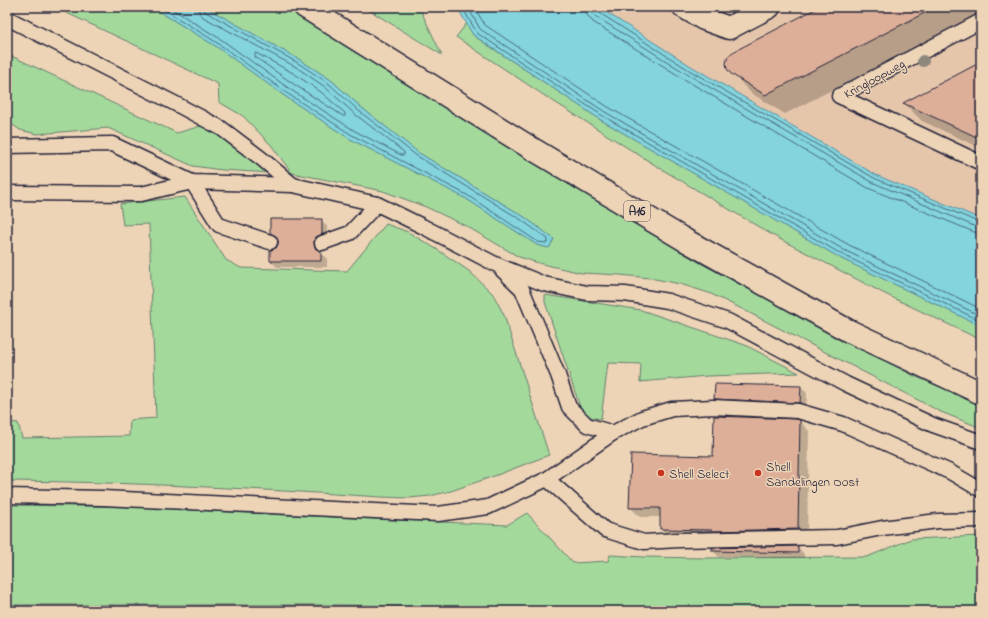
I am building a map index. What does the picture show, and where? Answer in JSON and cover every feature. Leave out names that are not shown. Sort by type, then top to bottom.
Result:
[{"type":"main road","name":"A16","points":[[305,7],[531,148],[685,240],[847,330],[981,393]]},
{"type":"main road","points":[[684,7],[704,19],[729,28],[769,7]]},
{"type":"lane","points":[[7,18],[221,128],[293,185]]},
{"type":"lane","name":"Kringloopweg","points":[[981,21],[839,96],[981,163]]},
{"type":"lane","points":[[7,146],[112,144],[192,182],[219,225],[270,242]]},
{"type":"lane","points":[[7,193],[141,194],[192,182],[293,185],[377,204],[495,264],[544,284],[587,293],[625,294],[668,300],[728,321],[846,384],[933,424],[981,442]]},
{"type":"lane","points":[[322,244],[350,233],[377,204]]},
{"type":"lane","points":[[495,264],[522,289],[558,375],[569,407],[587,425],[613,433]]},
{"type":"lane","points":[[7,496],[103,498],[438,514],[488,507],[547,479],[613,433],[642,418],[672,410],[713,408],[798,411],[849,426],[950,472],[981,490]]},
{"type":"lane","points":[[547,479],[605,530],[644,542],[837,537],[882,528],[938,521],[981,520]]},
{"type":"shaded area","points":[[472,7],[981,7],[981,289]]},
{"type":"green space","points":[[54,7],[152,7],[217,47],[286,97],[350,139],[465,198],[537,245],[549,248],[554,239],[523,216],[419,153],[362,108],[331,80],[300,60],[205,7],[286,7],[323,28],[594,199],[702,264],[914,376],[981,404],[981,428],[941,412],[709,293],[680,284],[650,278],[582,273],[542,264],[519,257],[466,226],[426,207],[383,191],[292,173],[271,145],[243,116],[219,102],[218,84]]},
{"type":"green space","points":[[364,7],[419,7],[442,55]]},
{"type":"green space","points":[[467,23],[474,36],[601,120],[842,259],[981,326],[981,340],[885,294],[774,236],[658,167],[545,96],[456,37]]},
{"type":"green space","points":[[7,54],[177,133],[204,125],[229,140],[271,173],[222,170],[193,166],[108,128],[37,134],[20,130],[7,121]]},
{"type":"green space","points":[[185,197],[226,260],[241,268],[347,271],[386,224],[408,232],[469,271],[493,294],[504,315],[549,455],[451,491],[430,496],[409,498],[148,484],[7,481],[7,422],[18,423],[22,438],[129,436],[130,420],[156,418],[149,224],[123,225],[120,204]]},
{"type":"green space","points":[[545,295],[641,310],[745,345],[799,373],[707,376],[640,382],[641,364],[608,363],[601,419],[583,416],[545,302]]},
{"type":"green space","points":[[7,505],[138,507],[507,525],[527,513],[573,563],[608,561],[610,555],[705,558],[867,557],[911,539],[981,536],[981,611],[622,611],[343,605],[7,605]]},
{"type":"water","points":[[152,7],[205,7],[300,60],[331,80],[362,108],[419,153],[523,216],[554,239],[549,248],[537,245],[465,198],[350,139],[286,97],[217,47]]},
{"type":"water","points":[[457,7],[598,7],[691,66],[876,175],[981,219],[981,326],[842,259],[601,120],[473,35]]},
{"type":"building","points":[[819,7],[936,7],[765,95],[731,74],[727,69],[726,63],[728,56],[733,52]]},
{"type":"building","points":[[981,62],[981,139],[903,103]]},
{"type":"building","points":[[270,219],[322,219],[322,234],[316,237],[314,242],[316,249],[321,251],[321,261],[270,261],[270,250],[276,248],[278,241],[276,236],[270,233]]},
{"type":"building","points":[[715,384],[801,386],[800,403],[714,399]]},
{"type":"building","points":[[714,416],[800,420],[798,529],[712,531],[660,529],[660,508],[629,508],[631,454],[713,456]]},
{"type":"building","points":[[798,546],[798,553],[712,551],[712,548]]},
{"type":"place","name":"Shell Select","points":[[661,473]]},
{"type":"place","name":"Shell Sandelingen Oost","points":[[758,473]]}]
